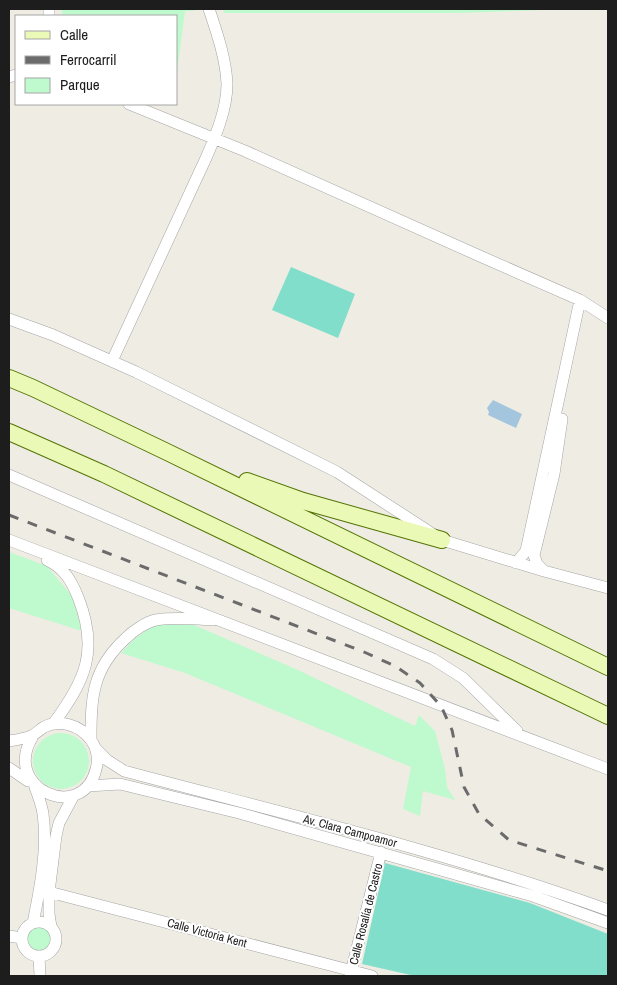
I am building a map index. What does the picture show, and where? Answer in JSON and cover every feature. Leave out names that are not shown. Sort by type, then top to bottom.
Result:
[{"type":"main road","points":[[9,378],[164,451],[608,667]]},
{"type":"main road","points":[[9,432],[104,474],[608,716]]},
{"type":"main road","points":[[164,451],[303,501],[442,540]]},
{"type":"street","points":[[112,361],[214,139],[224,107],[227,84],[220,45],[210,9]]},
{"type":"street","points":[[131,105],[245,151],[580,300],[608,318]]},
{"type":"street","points":[[516,563],[526,551],[580,300]]},
{"type":"street","points":[[9,319],[53,335],[112,361],[337,472],[442,540],[516,563],[608,588]]},
{"type":"street","points":[[544,571],[537,564],[534,555],[554,474],[564,406],[563,378]]},
{"type":"street","points":[[9,475],[433,658],[463,678],[521,734]]},
{"type":"street","points":[[9,540],[223,620],[608,769]]},
{"type":"street","points":[[9,544],[58,565],[68,576],[86,617],[88,640],[86,663],[72,699],[53,724]]},
{"type":"street","points":[[9,768],[44,794],[53,797],[64,798],[74,795],[88,786],[98,764],[93,744],[91,706],[99,674],[108,657],[132,631],[155,620],[223,620]]},
{"type":"street","points":[[34,923],[40,890],[45,834],[43,812],[24,766],[23,758],[28,742],[38,730],[53,724],[64,724],[74,726],[84,732],[93,744]]},
{"type":"street","points":[[9,742],[32,736]]},
{"type":"street","name":"Av. Clara Campoamor","points":[[93,744],[107,760],[124,771],[412,848],[537,884],[608,910]]},
{"type":"street","name":"Av. Clara Campoamor","points":[[88,786],[120,784],[249,816],[533,896],[608,923]]},
{"type":"street","points":[[51,926],[43,922],[34,923],[26,928],[22,938],[27,950],[39,956],[48,953],[55,946],[56,936],[51,926],[49,914],[49,892],[56,836],[59,824],[74,795]]},
{"type":"street","name":"Calle Rosalía de Castro","points":[[351,973],[381,852]]},
{"type":"street","name":"Calle Victoria Kent","points":[[49,892],[367,976]]},
{"type":"street","points":[[9,936],[22,938]]},
{"type":"street","points":[[39,956],[40,976]]},
{"type":"green space","points":[[62,9],[194,9],[195,11],[185,11],[178,65],[178,15],[62,15]]},
{"type":"green space","points":[[223,9],[575,9],[458,13],[224,13]]},
{"type":"green space","points":[[9,552],[47,566],[72,596],[82,631],[9,608]]},
{"type":"green space","points":[[156,624],[194,625],[298,670],[415,726],[419,715],[435,731],[445,769],[447,787],[455,800],[423,791],[420,816],[403,809],[411,767],[185,673],[121,653],[134,639]]},
{"type":"green space","points":[[61,733],[72,735],[81,741],[87,750],[89,761],[87,772],[81,781],[72,787],[61,789],[50,787],[41,781],[35,772],[33,761],[35,750],[41,741],[50,735]]},
{"type":"green space","points":[[39,927],[48,930],[51,939],[48,948],[39,951],[30,948],[27,939],[30,930]]},
{"type":"shaded area","points":[[291,267],[355,294],[338,338],[272,310]]},
{"type":"shaded area","points":[[493,400],[522,414],[516,428],[488,415],[487,408]]},
{"type":"shaded area","points":[[385,863],[530,903],[608,934],[608,976],[415,976],[362,964]]},
{"type":"railway","points":[[9,515],[364,652],[395,666],[420,683],[441,706],[452,730],[464,787],[479,814],[509,840],[608,871]]}]
